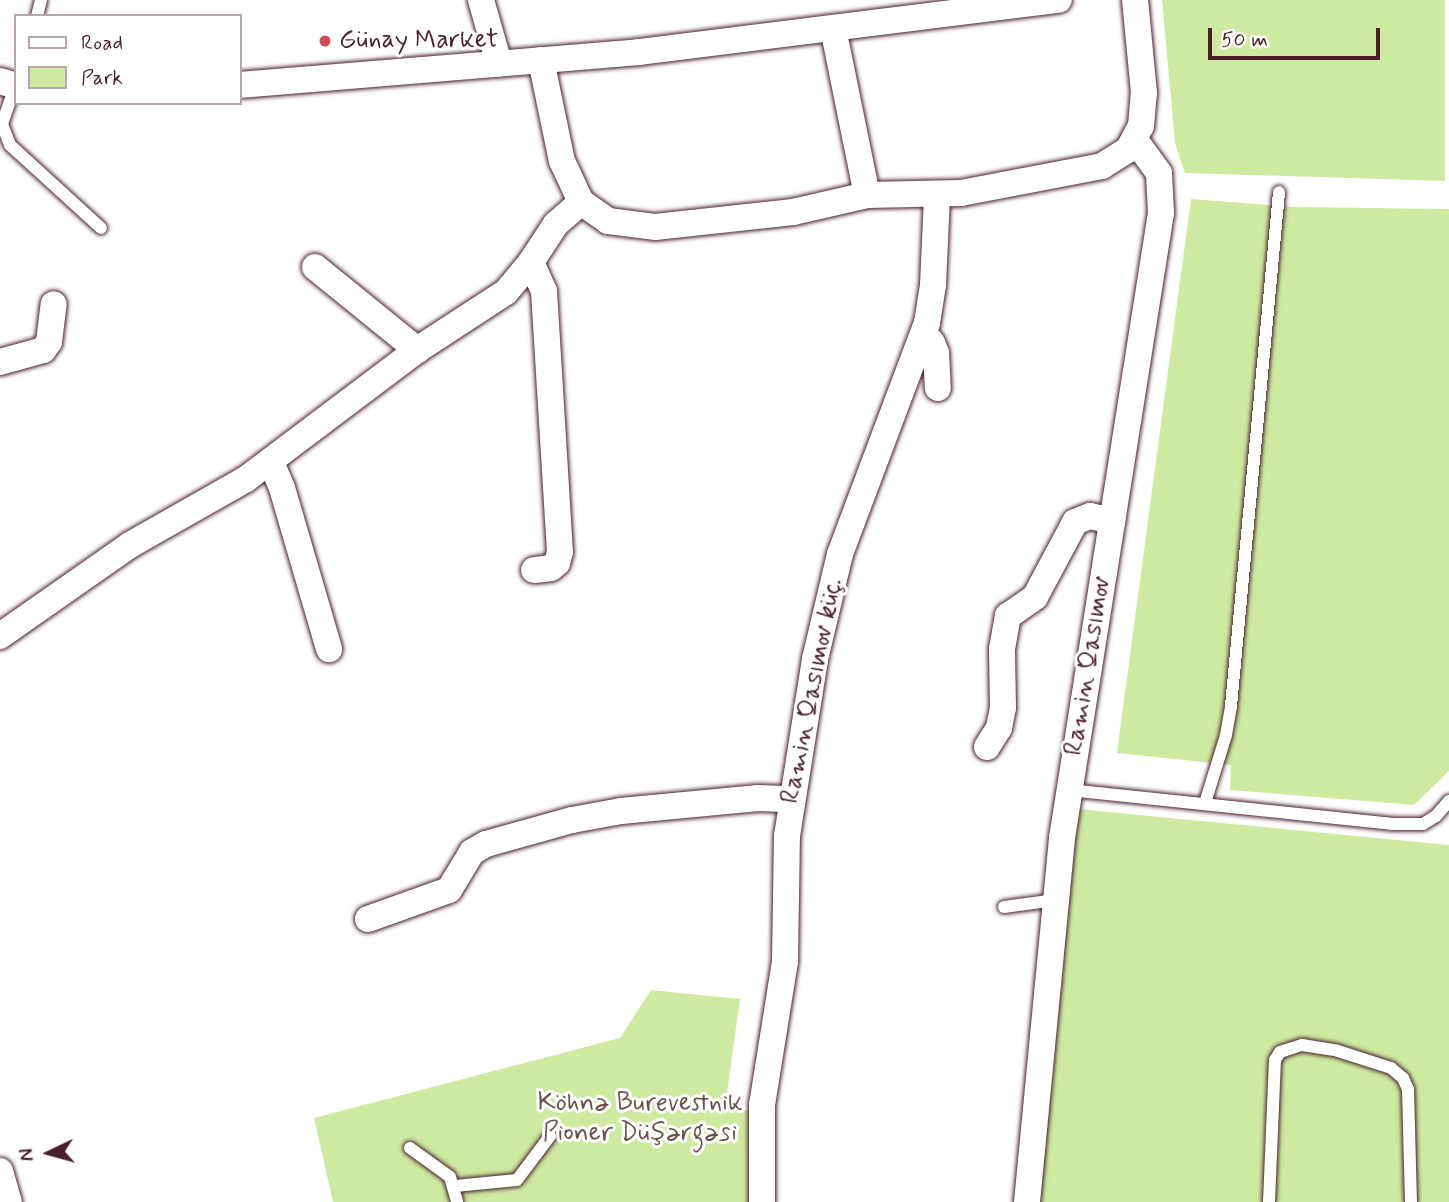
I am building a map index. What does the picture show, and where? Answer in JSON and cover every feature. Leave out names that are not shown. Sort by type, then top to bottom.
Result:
[{"type":"street","points":[[481,0],[499,62]]},
{"type":"street","points":[[242,85],[639,52],[833,28],[864,12],[1059,0]]},
{"type":"street","points":[[541,60],[562,161],[580,202],[608,221],[655,227],[793,212],[867,195],[937,195],[986,190],[1088,170],[1116,158],[1136,141],[1141,126],[1144,93],[1135,0]]},
{"type":"street","points":[[833,28],[867,195]]},
{"type":"street","name":"Ramin Qasımov","points":[[1027,1202],[1069,790],[1161,213],[1159,173],[1136,141]]},
{"type":"street","name":"Ramin Qasımov küç.","points":[[762,1202],[762,1105],[785,961],[787,836],[815,659],[840,554],[924,333],[933,285],[937,195]]},
{"type":"street","points":[[0,636],[130,545],[271,462],[417,350],[506,292],[531,262],[556,223],[580,202]]},
{"type":"street","points":[[531,262],[544,291],[560,552],[557,563],[551,568],[534,570]]},
{"type":"street","points":[[315,267],[417,350]]},
{"type":"street","points":[[0,362],[43,349],[49,342],[54,304]]},
{"type":"street","points":[[924,333],[936,353],[939,388]]},
{"type":"street","points":[[271,462],[282,488],[329,649]]},
{"type":"street","points":[[987,747],[999,728],[1003,708],[1002,649],[1008,615],[1035,597],[1075,522],[1090,516],[1112,521]]},
{"type":"street","points":[[368,919],[449,890],[472,852],[486,844],[572,820],[621,811],[758,798],[791,799]]},
{"type":"street","points":[[0,1171],[9,1202]]},
{"type":"lane","points":[[14,91],[2,124],[10,145],[101,228]]},
{"type":"lane","points":[[1205,803],[1226,735],[1231,706],[1279,192]]},
{"type":"lane","points":[[1069,790],[1393,824],[1423,824],[1436,816],[1449,801]]},
{"type":"lane","points":[[1004,906],[1056,900]]},
{"type":"lane","points":[[1269,1202],[1275,1060],[1280,1052],[1302,1045],[1351,1055],[1391,1068],[1403,1078],[1408,1089],[1411,1202]]},
{"type":"lane","points":[[455,1186],[470,1182],[517,1180],[550,1136]]},
{"type":"lane","points":[[410,1149],[450,1177],[455,1186],[457,1202]]},
{"type":"green space","points":[[1162,0],[1445,0],[1445,181],[1185,173],[1175,143]]},
{"type":"green space","points":[[1191,199],[1294,207],[1449,209],[1449,771],[1414,805],[1230,790],[1231,765],[1117,753]]},
{"type":"green space","points":[[1077,809],[1449,845],[1449,1202],[1040,1202]]},
{"type":"green space","name":"Köhnə Burevestnik Pioner Düşərgəsi","points":[[651,990],[740,999],[725,1108],[751,1111],[752,1202],[333,1202],[314,1118],[620,1038]]},
{"type":"place","name":"Günay Market","points":[[325,41]]}]
